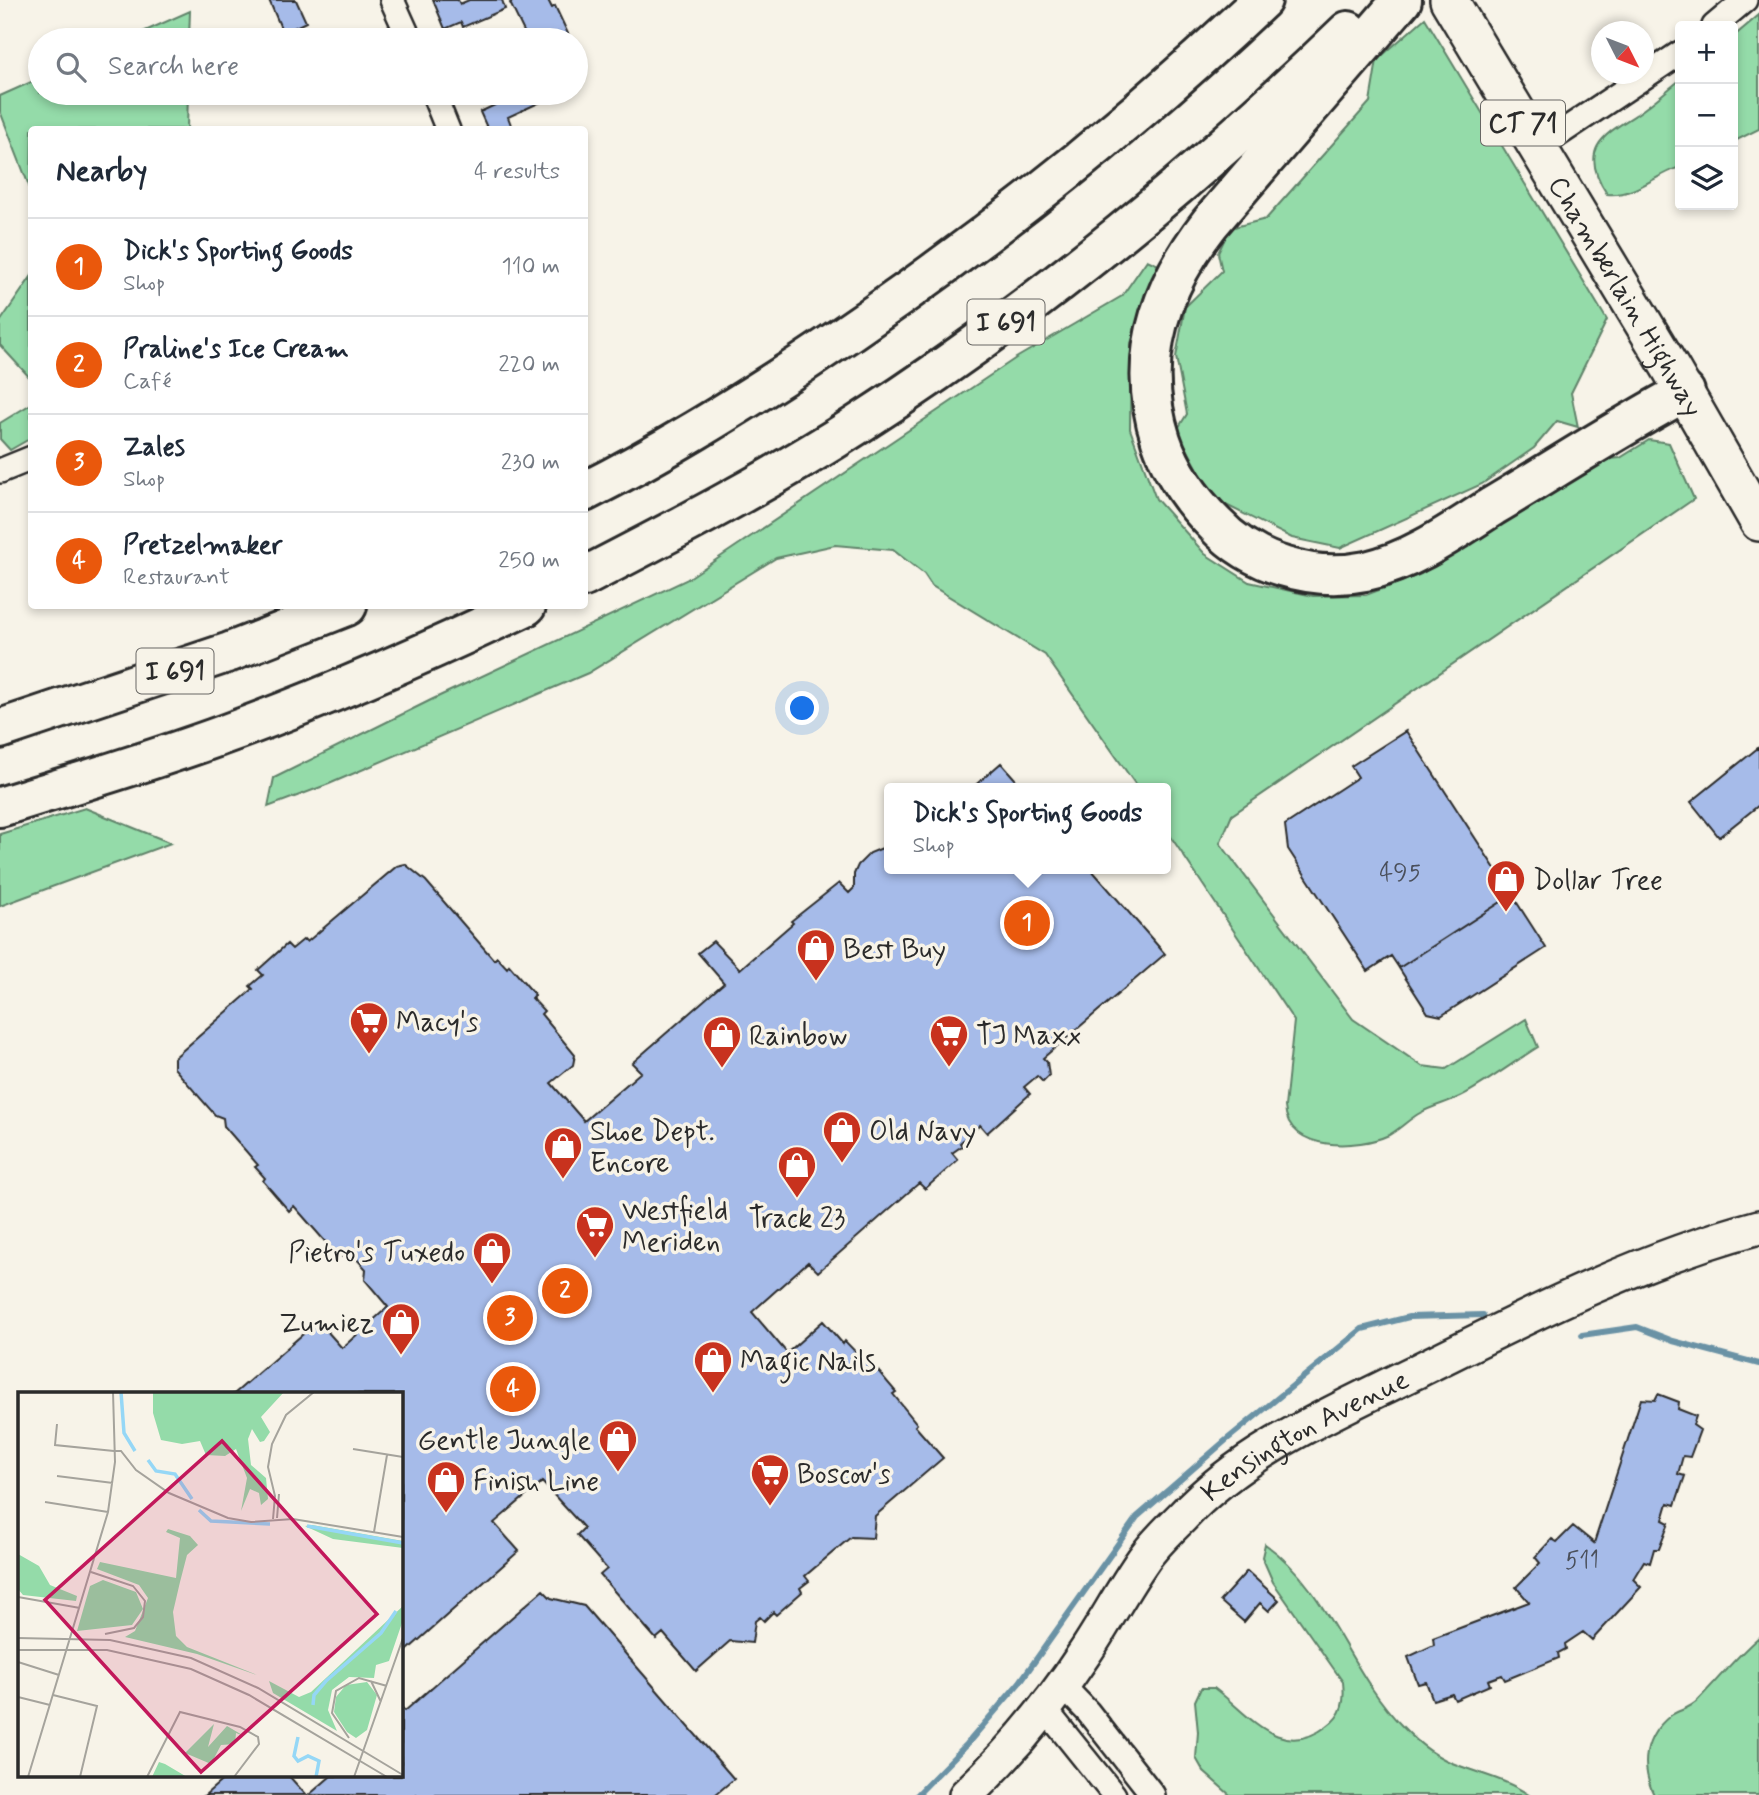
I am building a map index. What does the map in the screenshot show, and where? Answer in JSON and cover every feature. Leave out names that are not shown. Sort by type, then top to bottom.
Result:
[{"type":"highway","name":"I 691","points":[[588,490],[740,404],[966,251],[1113,135],[1262,0]]},
{"type":"highway","name":"I 691","points":[[588,575],[796,462],[883,408],[991,333],[1094,256],[1182,183],[1298,79],[1379,0]]},
{"type":"highway","points":[[1402,0],[1210,223],[1190,249],[1165,294],[1151,345],[1153,404],[1165,452],[1190,495],[1228,537],[1266,560],[1321,573],[1366,571],[1390,564],[1427,546],[1685,392]]},
{"type":"highway","name":"I 691","points":[[0,729],[230,652],[339,609]]},
{"type":"highway","points":[[0,807],[190,747],[271,717],[430,651],[520,609]]},
{"type":"main road","name":"Chamberlain Highway","points":[[1449,0],[1685,392],[1759,522]]},
{"type":"main road","name":"Kensington Avenue","points":[[966,1795],[996,1766],[1054,1698],[1145,1557],[1193,1506],[1251,1461],[1347,1406],[1566,1298],[1649,1263],[1759,1227]]},
{"type":"street","points":[[392,0],[405,28]]},
{"type":"street","points":[[1720,21],[1745,0]]},
{"type":"street","points":[[1538,148],[1675,56]]},
{"type":"street","points":[[438,105],[446,126]]},
{"type":"street","points":[[0,471],[28,460]]},
{"type":"street","points":[[1054,1698],[1114,1795]]},
{"type":"street","points":[[1054,1698],[1088,1712],[1153,1795]]},
{"type":"green space","points":[[190,11],[189,28],[152,28]]},
{"type":"green space","points":[[1759,15],[1759,129],[1738,140],[1738,84],[1738,33]]},
{"type":"green space","points":[[1425,18],[1607,320],[1571,393],[1578,427],[1557,421],[1534,448],[1482,484],[1340,548],[1292,538],[1214,499],[1177,430],[1187,414],[1176,357],[1185,307],[1222,271],[1218,253],[1230,228],[1266,219],[1370,102],[1377,60]]},
{"type":"green space","points":[[28,83],[28,105],[188,105],[187,126],[28,126],[28,183],[0,111],[0,96]]},
{"type":"green space","points":[[1675,84],[1675,169],[1635,189],[1607,194],[1595,166],[1598,145],[1613,129],[1643,110]]},
{"type":"green space","points":[[1147,260],[1161,266],[1131,343],[1130,429],[1156,499],[1205,554],[1249,582],[1313,596],[1366,595],[1421,574],[1545,492],[1571,482],[1590,461],[1620,458],[1649,440],[1669,443],[1694,499],[1232,815],[1220,843],[1353,1019],[1422,1066],[1446,1069],[1526,1019],[1538,1047],[1484,1083],[1460,1097],[1420,1113],[1393,1133],[1376,1140],[1327,1144],[1298,1133],[1289,1122],[1285,1107],[1294,1021],[1171,837],[1171,783],[1135,783],[1045,655],[932,586],[924,574],[893,550],[835,545],[776,558],[588,673],[329,784],[268,807],[274,778],[431,700],[686,580],[1016,358],[1122,296]]},
{"type":"green space","points":[[28,281],[28,376],[0,345],[0,322]]},
{"type":"green space","points":[[28,406],[28,440],[10,450],[0,439],[0,423]]},
{"type":"green space","points":[[85,808],[171,843],[0,906],[0,834]]},
{"type":"green space","points":[[1265,1544],[1306,1584],[1367,1682],[1409,1733],[1444,1759],[1504,1782],[1529,1795],[1230,1795],[1204,1772],[1196,1758],[1198,1732],[1195,1701],[1201,1688],[1214,1688],[1266,1730],[1294,1739],[1310,1736],[1327,1726],[1337,1717],[1342,1707],[1343,1682],[1273,1582],[1262,1557]]},
{"type":"green space","points":[[1759,1637],[1759,1795],[1654,1795],[1646,1763],[1647,1752],[1655,1733],[1670,1716],[1695,1703]]},
{"type":"building","points":[[269,0],[296,0],[306,22],[293,28],[281,28]]},
{"type":"building","points":[[433,0],[458,0],[460,4],[469,0],[502,0],[505,9],[463,27],[461,22],[445,28]]},
{"type":"building","points":[[515,0],[548,0],[552,8],[555,6],[565,28],[522,28],[510,3]]},
{"type":"building","points":[[495,105],[534,105],[508,117],[511,126],[486,126],[480,112]]},
{"type":"building","points":[[1406,731],[1512,895],[1399,968],[1391,956],[1368,971],[1288,849],[1285,825],[1358,777],[1351,766]]},
{"type":"building","points":[[1759,747],[1759,805],[1719,837],[1691,802]]},
{"type":"building","points":[[1001,763],[1019,783],[978,783]]},
{"type":"building","name":"Westfield Meriden","points":[[884,847],[884,874],[1095,874],[1165,954],[1043,1058],[1047,1062],[1049,1076],[1043,1082],[1037,1076],[1024,1087],[1030,1094],[987,1133],[980,1125],[960,1143],[962,1146],[952,1153],[958,1160],[925,1189],[919,1183],[818,1272],[808,1262],[752,1312],[787,1353],[823,1321],[843,1344],[845,1341],[871,1368],[874,1366],[896,1392],[893,1394],[917,1424],[915,1426],[943,1458],[875,1516],[873,1538],[851,1537],[805,1576],[809,1581],[800,1588],[802,1592],[776,1615],[773,1612],[764,1621],[760,1617],[755,1621],[752,1643],[730,1641],[696,1671],[663,1633],[656,1639],[600,1575],[607,1569],[577,1535],[584,1528],[542,1482],[494,1523],[519,1551],[402,1655],[402,1392],[236,1392],[318,1321],[342,1348],[388,1307],[365,1280],[366,1269],[353,1255],[347,1258],[337,1255],[294,1206],[289,1211],[263,1181],[265,1178],[255,1167],[258,1165],[224,1126],[223,1118],[215,1115],[174,1068],[174,1058],[253,989],[250,986],[263,975],[258,970],[287,944],[292,949],[304,939],[307,942],[397,866],[405,864],[426,881],[494,960],[497,957],[507,968],[509,965],[535,995],[532,998],[544,1011],[541,1014],[575,1055],[573,1065],[551,1083],[584,1121],[641,1072],[632,1063],[724,983],[698,953],[713,941],[740,969],[793,923],[791,921],[839,883],[849,893],[854,888],[854,874],[858,865],[870,853]]},
{"type":"building","points":[[1512,895],[1546,948],[1441,1016],[1428,1013],[1399,968]]},
{"type":"building","points":[[1658,1394],[1679,1402],[1678,1409],[1696,1416],[1693,1425],[1700,1430],[1690,1457],[1683,1456],[1678,1474],[1685,1476],[1675,1505],[1668,1503],[1663,1520],[1669,1523],[1659,1549],[1654,1549],[1650,1563],[1644,1561],[1633,1579],[1641,1587],[1592,1640],[1583,1632],[1565,1644],[1566,1649],[1558,1653],[1559,1658],[1505,1680],[1502,1675],[1488,1680],[1490,1685],[1455,1700],[1452,1694],[1433,1700],[1426,1682],[1418,1684],[1408,1657],[1434,1645],[1433,1638],[1529,1602],[1516,1587],[1540,1563],[1535,1557],[1552,1539],[1557,1542],[1573,1526],[1594,1543],[1641,1399],[1655,1400]]},
{"type":"building","points":[[1247,1571],[1279,1600],[1269,1611],[1260,1603],[1244,1622],[1220,1601]]},
{"type":"building","points":[[543,1590],[551,1598],[584,1606],[734,1779],[715,1795],[309,1795],[329,1778],[402,1778],[402,1708],[405,1711]]},
{"type":"building","points":[[225,1778],[291,1778],[306,1795],[205,1795]]},
{"type":"waterway","points":[[918,1794],[967,1744],[1020,1682],[1137,1517],[1225,1441],[1362,1329],[1409,1317],[1483,1315]]},
{"type":"waterway","points":[[1582,1335],[1637,1327],[1673,1341],[1759,1364]]},
{"type":"place","name":"Dollar Tree","points":[[1506,913]]},
{"type":"place","name":"Dick's Sporting Goods","points":[[1027,923]]},
{"type":"place","name":"Best Buy","points":[[816,982]]},
{"type":"place","name":"Macy's","points":[[369,1055]]},
{"type":"place","name":"TJ Maxx","points":[[949,1068]]},
{"type":"place","name":"Rainbow","points":[[722,1069]]},
{"type":"place","name":"Old Navy","points":[[842,1164]]},
{"type":"place","name":"Shoe Dept. Encore","points":[[563,1180]]},
{"type":"place","name":"Track 23","points":[[797,1199]]},
{"type":"place","name":"Westfield Meriden","points":[[595,1259]]},
{"type":"place","name":"Pietro's Tuxedo","points":[[492,1285]]},
{"type":"place","name":"Praline's Ice Cream","points":[[565,1291]]},
{"type":"place","name":"Zales","points":[[510,1318]]},
{"type":"place","name":"Zumiez","points":[[401,1356]]},
{"type":"place","name":"Pretzelmaker","points":[[513,1389]]},
{"type":"place","name":"Magic Nails","points":[[713,1394]]},
{"type":"place","name":"Gentle Jungle","points":[[618,1473]]},
{"type":"place","name":"Boscov's","points":[[770,1507]]},
{"type":"place","name":"Finish Line","points":[[446,1514]]}]
